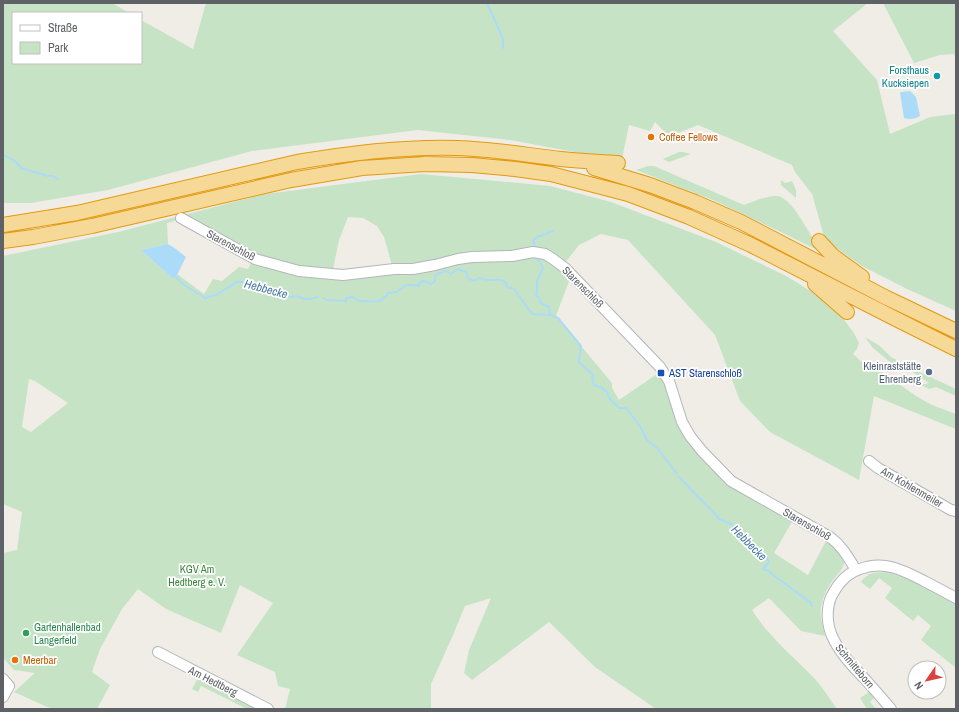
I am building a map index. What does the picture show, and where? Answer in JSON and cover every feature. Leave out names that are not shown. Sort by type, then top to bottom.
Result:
[{"type":"highway","points":[[3,225],[77,213],[297,162],[369,152],[419,148],[457,148],[521,153],[562,159],[618,163]]},
{"type":"highway","points":[[562,159],[650,185],[695,202],[741,222],[887,298],[956,331]]},
{"type":"highway","points":[[3,241],[92,226],[150,212],[181,211],[290,180],[362,168],[425,164],[472,165],[508,168],[551,174],[628,194],[689,217],[751,245],[956,349]]},
{"type":"highway","points":[[819,241],[833,256],[887,298]]},
{"type":"highway","points":[[800,270],[847,312]]},
{"type":"street","name":"Starenschloß","points":[[181,211],[255,259],[299,271],[343,275],[394,269],[413,269],[472,257],[512,256],[533,252],[544,254],[554,259],[565,268],[660,367],[669,381],[682,422],[690,436],[702,451],[731,480],[830,537],[845,551],[856,570]]},
{"type":"street","name":"Am Kohlenmeiler","points":[[869,461],[878,468],[944,506],[956,511]]},
{"type":"street","name":"Schmitteborn","points":[[891,709],[842,654],[831,635],[828,620],[828,609],[831,598],[838,585],[856,570],[875,565],[896,568],[908,572],[956,598]]},
{"type":"street","name":"Am Hedtberg","points":[[158,652],[268,709]]},
{"type":"street","points":[[3,680],[10,686],[3,697]]},
{"type":"green space","points":[[3,3],[112,3],[127,12],[12,12],[12,64],[142,64],[142,21],[193,49],[206,3],[868,3],[833,31],[877,80],[890,134],[930,117],[956,114],[956,311],[907,289],[862,266],[825,240],[812,194],[795,172],[792,165],[698,125],[671,136],[655,122],[650,131],[629,125],[622,159],[585,154],[510,140],[418,130],[252,151],[108,190],[31,203],[3,203]]},
{"type":"green space","points":[[883,3],[956,3],[956,59],[954,54],[940,55],[914,63]]},
{"type":"green space","points":[[679,152],[691,154],[669,162],[663,159]]},
{"type":"green space","points":[[648,166],[654,166],[744,205],[769,197],[777,196],[782,198],[793,207],[816,244],[825,254],[713,200],[636,170]]},
{"type":"green space","name":"KGV Am Hedtberg e. V.","points":[[421,174],[550,186],[611,202],[716,242],[788,277],[817,295],[842,317],[854,333],[859,343],[853,354],[865,365],[868,362],[916,396],[932,405],[956,414],[956,429],[874,396],[859,480],[770,432],[740,401],[715,335],[628,240],[601,234],[579,245],[564,264],[571,276],[556,316],[612,383],[612,388],[619,400],[660,372],[708,461],[793,520],[774,553],[808,575],[827,539],[845,559],[842,569],[827,589],[823,598],[821,618],[825,636],[801,631],[769,598],[752,610],[773,637],[816,681],[837,709],[656,709],[595,667],[549,622],[472,680],[464,673],[469,650],[491,598],[465,606],[431,684],[431,709],[285,709],[290,689],[278,686],[275,672],[237,655],[273,603],[240,585],[221,633],[166,609],[138,589],[122,609],[100,649],[92,672],[110,685],[97,709],[53,709],[14,692],[35,673],[14,670],[3,658],[3,553],[17,550],[22,512],[3,504],[3,399],[5,395],[3,398],[3,256],[118,232],[265,194]],"holes":[[[348,217],[363,218],[377,226],[384,237],[393,269],[332,274],[339,240]],[[181,219],[254,257],[248,269],[239,267],[222,281],[213,279],[204,294],[177,274],[176,277],[171,277],[141,250],[168,244],[167,223]],[[29,379],[35,381],[68,403],[31,432],[22,427]]]},
{"type":"green space","points":[[781,180],[785,183],[792,181],[796,190],[796,198],[781,185]]},
{"type":"green space","points":[[865,337],[880,346],[891,357],[956,389],[956,396],[936,387],[929,389],[921,385],[929,383],[905,367],[897,368],[872,347]]},
{"type":"green space","points":[[887,572],[907,578],[956,603],[956,668],[921,640],[931,626],[918,615],[913,621],[885,598],[892,588],[879,578],[870,589],[861,582],[867,576],[875,573]]},
{"type":"green space","points":[[199,676],[264,709],[247,709],[201,686],[198,692],[192,689]]},
{"type":"green space","points":[[869,692],[874,698],[870,702],[876,709],[867,709],[860,698]]},
{"type":"water","points":[[910,91],[916,97],[920,116],[910,119],[904,118],[900,93]]},
{"type":"water","points":[[168,244],[186,257],[176,277],[173,278],[141,250]]},
{"type":"waterway","points":[[487,3],[503,39],[503,48]]},
{"type":"waterway","points":[[3,155],[16,162],[21,168],[48,176],[53,176],[58,179]]},
{"type":"waterway","points":[[534,247],[535,244],[533,242],[535,238],[553,231]]},
{"type":"waterway","points":[[536,257],[543,267],[537,282],[536,296],[539,298],[541,303],[549,307],[550,315]]},
{"type":"waterway","name":"Hebbecke","points":[[324,298],[327,300],[346,301],[346,298],[352,297],[359,301],[375,302],[382,300],[388,293],[397,292],[407,285],[419,286],[420,282],[423,281],[431,284],[435,281],[437,274],[446,271],[451,274],[458,269],[466,272],[469,279],[472,280],[479,278],[501,280],[505,282],[508,288],[515,290],[532,314],[551,315],[558,318],[581,346],[579,362],[593,375],[592,379],[594,385],[607,392],[609,398],[619,408],[626,408],[640,426],[647,440],[658,449],[677,474]]},
{"type":"waterway","name":"Hebbecke","points":[[176,277],[184,285],[205,298],[216,295],[237,282],[246,282],[258,290],[263,288],[270,293],[284,296],[296,296],[304,299],[318,297]]},
{"type":"waterway","name":"Hebbecke","points":[[679,477],[719,519],[731,524],[768,559],[769,562],[763,569],[769,571],[810,602],[812,606]]},
{"type":"place","name":"Forsthaus Kucksiepen","points":[[937,76]]},
{"type":"place","name":"Coffee Fellows","points":[[651,137]]},
{"type":"place","name":"Kleinraststätte Ehrenberg","points":[[929,372]]},
{"type":"place","name":"AST Starenschloß","points":[[661,373]]},
{"type":"place","name":"Gartenhallenbad Langerfeld","points":[[26,633]]},
{"type":"place","name":"Meerbar","points":[[15,660]]}]
